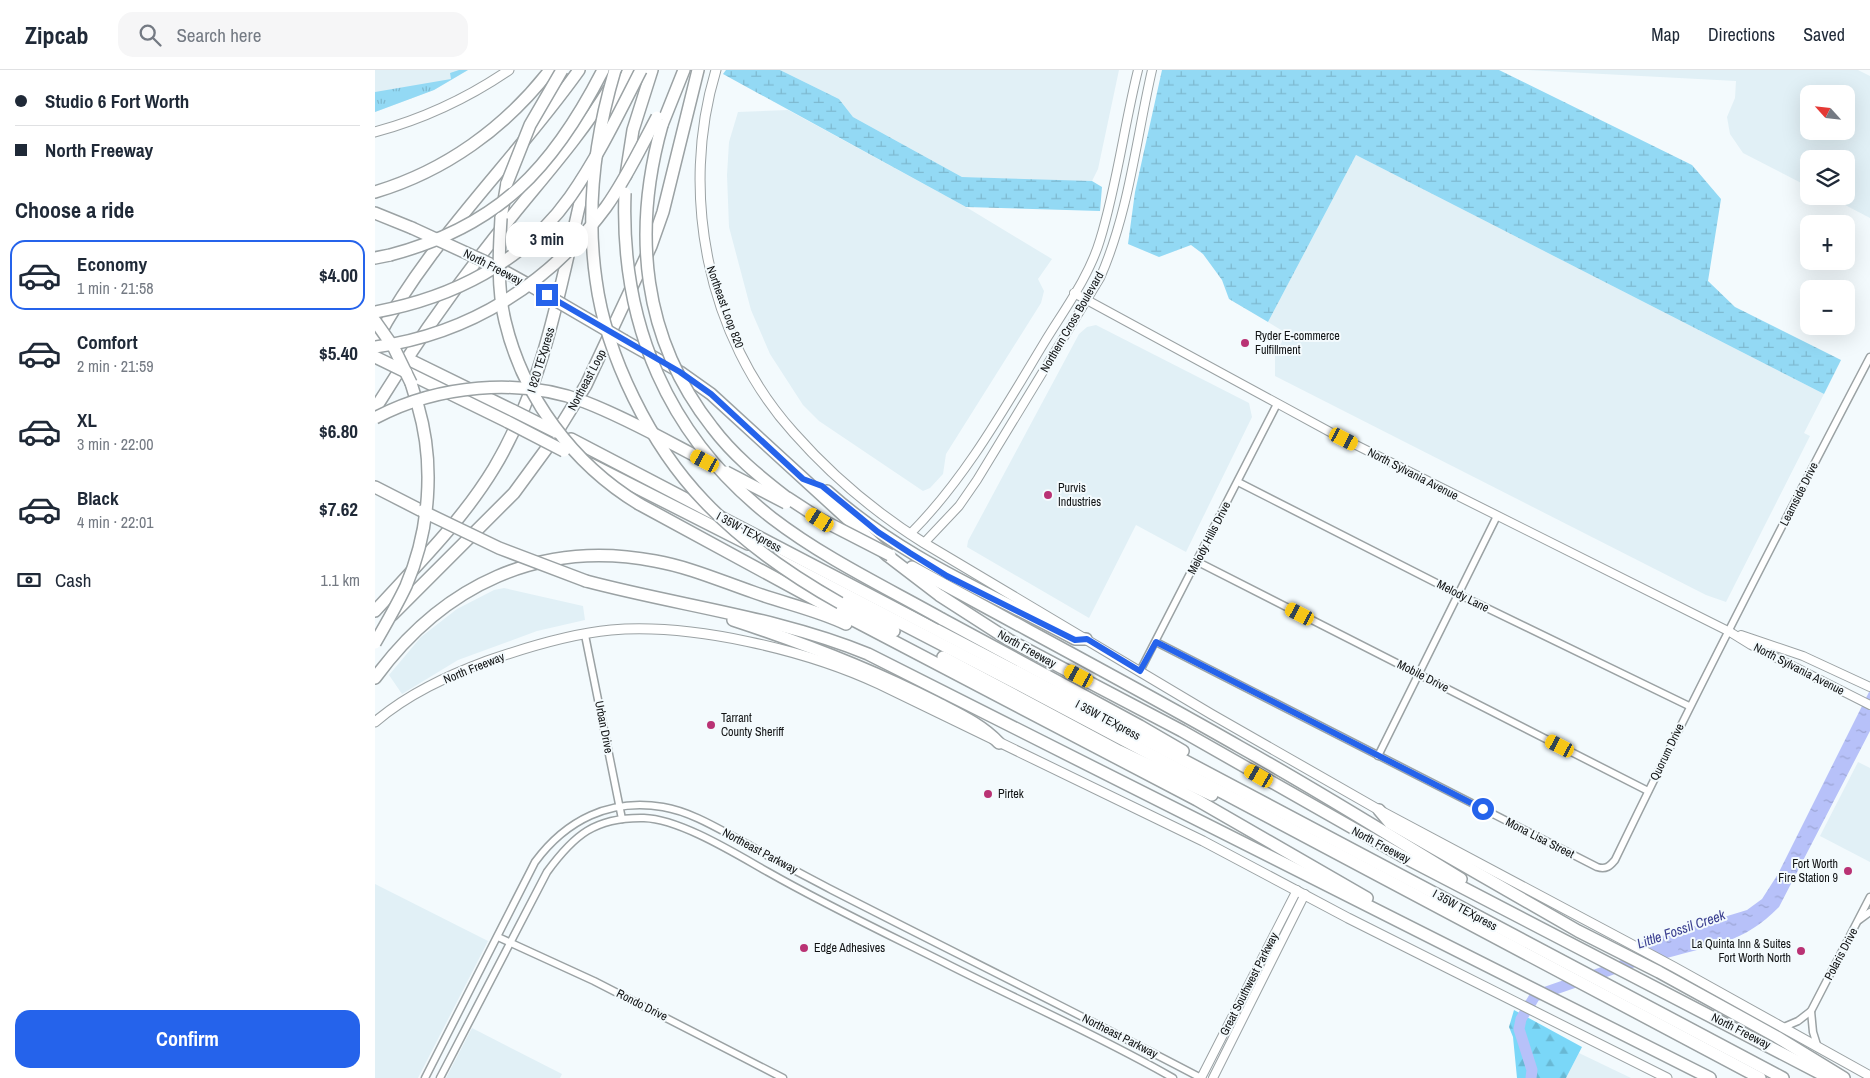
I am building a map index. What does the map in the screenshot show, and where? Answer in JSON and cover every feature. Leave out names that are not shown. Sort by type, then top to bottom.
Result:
[{"type":"highway","points":[[375,192],[425,173],[477,142],[512,112],[550,70]]},
{"type":"highway","points":[[562,70],[530,125],[507,184],[501,218],[499,256],[505,322],[528,380],[550,422],[572,450],[617,491],[639,504],[1197,800],[1354,891],[1505,969],[1513,980]]},
{"type":"highway","points":[[375,344],[403,296],[446,233],[579,70]]},
{"type":"highway","points":[[375,258],[417,248],[446,237],[489,213],[514,193],[537,171],[563,140],[603,70]]},
{"type":"highway","points":[[615,70],[605,109],[596,161],[593,252],[602,311],[626,378],[651,430],[703,501],[783,570],[840,603],[1119,751],[1214,796],[1335,859],[1346,859]]},
{"type":"highway","points":[[375,409],[415,344],[512,216],[579,134],[620,70]]},
{"type":"highway","name":"I 820 TEXpress","points":[[375,611],[469,505],[512,436],[536,379],[548,340],[590,161],[612,104],[629,70]]},
{"type":"highway","points":[[375,312],[428,300],[465,285],[514,254],[535,236],[553,218],[584,176],[641,70]]},
{"type":"highway","points":[[652,70],[631,141],[625,186],[624,242],[628,276],[646,347],[663,390],[707,457],[749,499],[773,519],[823,552],[1140,726],[1216,771],[1231,785]]},
{"type":"highway","points":[[375,344],[417,340],[460,325],[515,296],[542,275],[573,246],[621,185],[684,70]]},
{"type":"highway","points":[[684,70],[662,125],[647,196],[645,233],[647,265],[658,319],[677,372],[713,428],[752,470],[820,520]]},
{"type":"highway","name":"Northeast Loop","points":[[376,632],[505,502],[543,455],[569,415],[602,354],[651,246],[663,212],[698,70]]},
{"type":"highway","points":[[691,102],[705,70]]},
{"type":"highway","name":"North Freeway","points":[[375,213],[488,262],[680,372],[711,394],[895,562],[939,595],[1000,634],[1182,731],[1353,829],[1489,902],[1829,1078]]},
{"type":"highway","points":[[375,322],[395,348],[411,383],[424,431],[427,487],[425,519],[415,560],[405,588],[375,643]]},
{"type":"highway","name":"I 35W TEXpress","points":[[375,344],[571,439],[1231,785],[1564,964],[1783,1078]]},
{"type":"highway","name":"I 35W TEXpress","points":[[375,356],[842,592],[1549,968],[1760,1078]]},
{"type":"highway","points":[[375,418],[422,399],[470,390],[514,388],[565,396],[615,416],[820,520],[1033,632],[1355,813],[1479,890],[1489,902]]},
{"type":"highway","points":[[803,479],[822,486],[878,532],[947,576],[1075,640],[1087,639]]},
{"type":"highway","points":[[375,486],[499,548],[586,580],[786,625],[868,654],[1710,1078]]},
{"type":"highway","points":[[375,678],[422,624],[437,611],[478,585],[517,569],[570,557],[596,555],[656,561],[835,619],[969,685],[985,689]]},
{"type":"highway","points":[[719,611],[731,620],[835,655],[886,677],[985,729],[999,742]]},
{"type":"highway","points":[[1379,810],[1389,823],[1603,944],[1659,972],[1777,1037],[1844,1078]]},
{"type":"main road","points":[[375,132],[425,115],[461,99],[509,70]]},
{"type":"main road","name":"Northeast Loop 820","points":[[716,70],[706,107],[700,169],[701,216],[707,260],[735,340],[750,371],[793,433],[841,481]]},
{"type":"main road","name":"North Freeway","points":[[841,481],[924,544],[1379,810],[1785,1027],[1818,1048],[1870,1076]]},
{"type":"main road","name":"North Freeway","points":[[375,722],[400,702],[437,682],[530,646],[585,634],[611,630],[667,631],[744,642],[795,653],[854,672],[1203,841],[1543,1015],[1652,1074],[1667,1078]]},
{"type":"street","name":"Northern Cross Boulevard","points":[[910,534],[940,502],[958,478],[1006,405],[1074,293],[1100,242],[1137,70]]},
{"type":"street","name":"Northern Cross Boulevard","points":[[924,544],[959,506],[977,480],[1087,300],[1113,247],[1125,210],[1152,70]]},
{"type":"street","name":"North Sylvania Avenue","points":[[1074,293],[1277,404],[1730,632],[1870,705]]},
{"type":"street","name":"Leamside Drive","points":[[1730,632],[1799,492],[1870,357]]},
{"type":"street","name":"Melody Hills Drive","points":[[1140,671],[1277,404]]},
{"type":"street","points":[[1006,405],[1018,414]]},
{"type":"street","name":"Melody Lane","points":[[1238,482],[1459,594],[1689,706]]},
{"type":"street","points":[[1378,756],[1497,516]]},
{"type":"street","name":"Mobile Drive","points":[[1197,562],[1648,791]]},
{"type":"street","name":"North Sylvania Avenue","points":[[1730,632],[1803,656],[1837,670],[1870,687]]},
{"type":"street","name":"Quorum Drive","points":[[1603,869],[1610,866],[1615,860],[1689,706],[1730,632]]},
{"type":"street","name":"Urban Drive","points":[[585,634],[623,819]]},
{"type":"street","name":"Mona Lisa Street","points":[[1156,642],[1603,869]]},
{"type":"street","points":[[1830,685],[1837,670]]},
{"type":"street","name":"Northeast Parkway","points":[[425,1078],[535,862],[548,845],[562,832],[593,813],[620,807],[642,805],[672,809],[724,832],[889,918],[1094,1021],[1201,1078]]},
{"type":"street","name":"Northeast Parkway","points":[[440,1078],[547,872],[565,847],[575,837],[591,828],[623,819],[645,818],[680,826],[1173,1078]]},
{"type":"street","points":[[769,872],[774,859]]},
{"type":"street","name":"Great Southwest Parkway","points":[[1201,1078],[1301,892]]},
{"type":"street","name":"Great Southwest Parkway","points":[[1213,1078],[1301,892]]},
{"type":"street","name":"Polaris Drive","points":[[1785,1027],[1798,1021],[1811,1011],[1870,897]]},
{"type":"street","points":[[1858,921],[1870,912]]},
{"type":"street","points":[[882,930],[889,918]]},
{"type":"street","name":"Rondo Drive","points":[[497,937],[594,981],[783,1078]]},
{"type":"street","points":[[1811,1011],[1813,1032],[1818,1048]]},
{"type":"street","points":[[1088,1034],[1094,1021]]},
{"type":"shaded area","points":[[375,70],[468,70],[434,90],[375,112]]},
{"type":"shaded area","points":[[780,70],[1119,70],[1098,169],[1092,181],[1070,181],[962,177],[853,117],[839,99]]},
{"type":"shaded area","points":[[1527,70],[1858,70],[1870,76],[1870,218],[1845,205],[1855,205],[1855,150],[1800,150],[1800,182],[1743,153],[1730,134],[1727,117],[1735,98],[1736,81]]},
{"type":"shaded area","points":[[788,110],[966,207],[1052,259],[1038,279],[1044,291],[1041,303],[946,454],[943,474],[930,488],[923,491],[819,421],[803,405],[770,354],[751,310],[729,227],[727,175],[729,142],[738,112]]},
{"type":"shaded area","points":[[1356,155],[1824,394],[1804,433],[1810,436],[1726,602],[1706,595],[1275,376],[1275,356],[1286,333],[1268,322]]},
{"type":"shaded area","points":[[1096,325],[1249,403],[1252,417],[1186,552],[1136,525],[1089,618],[967,547],[968,541],[1079,334],[1087,327]]},
{"type":"shaded area","points":[[504,588],[583,606],[585,620],[537,631],[458,660],[402,694],[389,675],[421,637],[457,609],[494,590]]},
{"type":"shaded area","points":[[1858,762],[1870,768],[1870,862],[1820,836]]},
{"type":"shaded area","points":[[375,884],[488,941],[418,1078],[375,1078]]},
{"type":"shaded area","points":[[472,1028],[562,1074],[560,1078],[446,1078]]},
{"type":"shaded area","points":[[1579,1053],[1631,1078],[1566,1078]]},
{"type":"green space","points":[[468,70],[434,90],[375,112],[375,92],[451,79],[450,73]]},
{"type":"green space","points":[[726,70],[780,70],[839,99],[853,117],[962,177],[1092,181],[1102,187],[1100,211],[966,207],[723,74]]},
{"type":"green space","points":[[1162,70],[1499,70],[1692,165],[1721,199],[1708,281],[1735,307],[1841,360],[1824,394],[1356,155],[1268,322],[1229,299],[1222,280],[1203,254],[1191,245],[1159,257],[1128,244],[1135,192]]},
{"type":"green space","points":[[1514,1010],[1582,1047],[1566,1078],[1517,1078],[1513,1037],[1509,1027]]},
{"type":"water","points":[[1870,690],[1870,731],[1779,907],[1766,919],[1740,936],[1713,946],[1667,958],[1639,943],[1747,910],[1762,899],[1778,874]]},
{"type":"waterway","name":"Little Fossil Creek","points":[[1531,1078],[1532,1070],[1519,1029],[1521,1019],[1535,996],[1673,948]]},
{"type":"place","name":"Ryder E-commerce Fulfillment","points":[[1245,343]]},
{"type":"place","name":"Purvis Industries","points":[[1048,495]]},
{"type":"place","name":"Tarrant County Sheriff","points":[[711,725]]},
{"type":"place","name":"Pirtek","points":[[988,794]]},
{"type":"place","name":"Fort Worth Fire Station 9","points":[[1848,871]]},
{"type":"place","name":"Edge Adhesives","points":[[804,948]]},
{"type":"place","name":"La Quinta Inn & Suites Fort Worth North","points":[[1801,951]]},
{"type":"route","points":[[547,295],[680,372],[731,411],[803,479],[822,486],[878,532],[947,576],[1075,640],[1087,639],[1140,671],[1156,642],[1483,809]]}]
